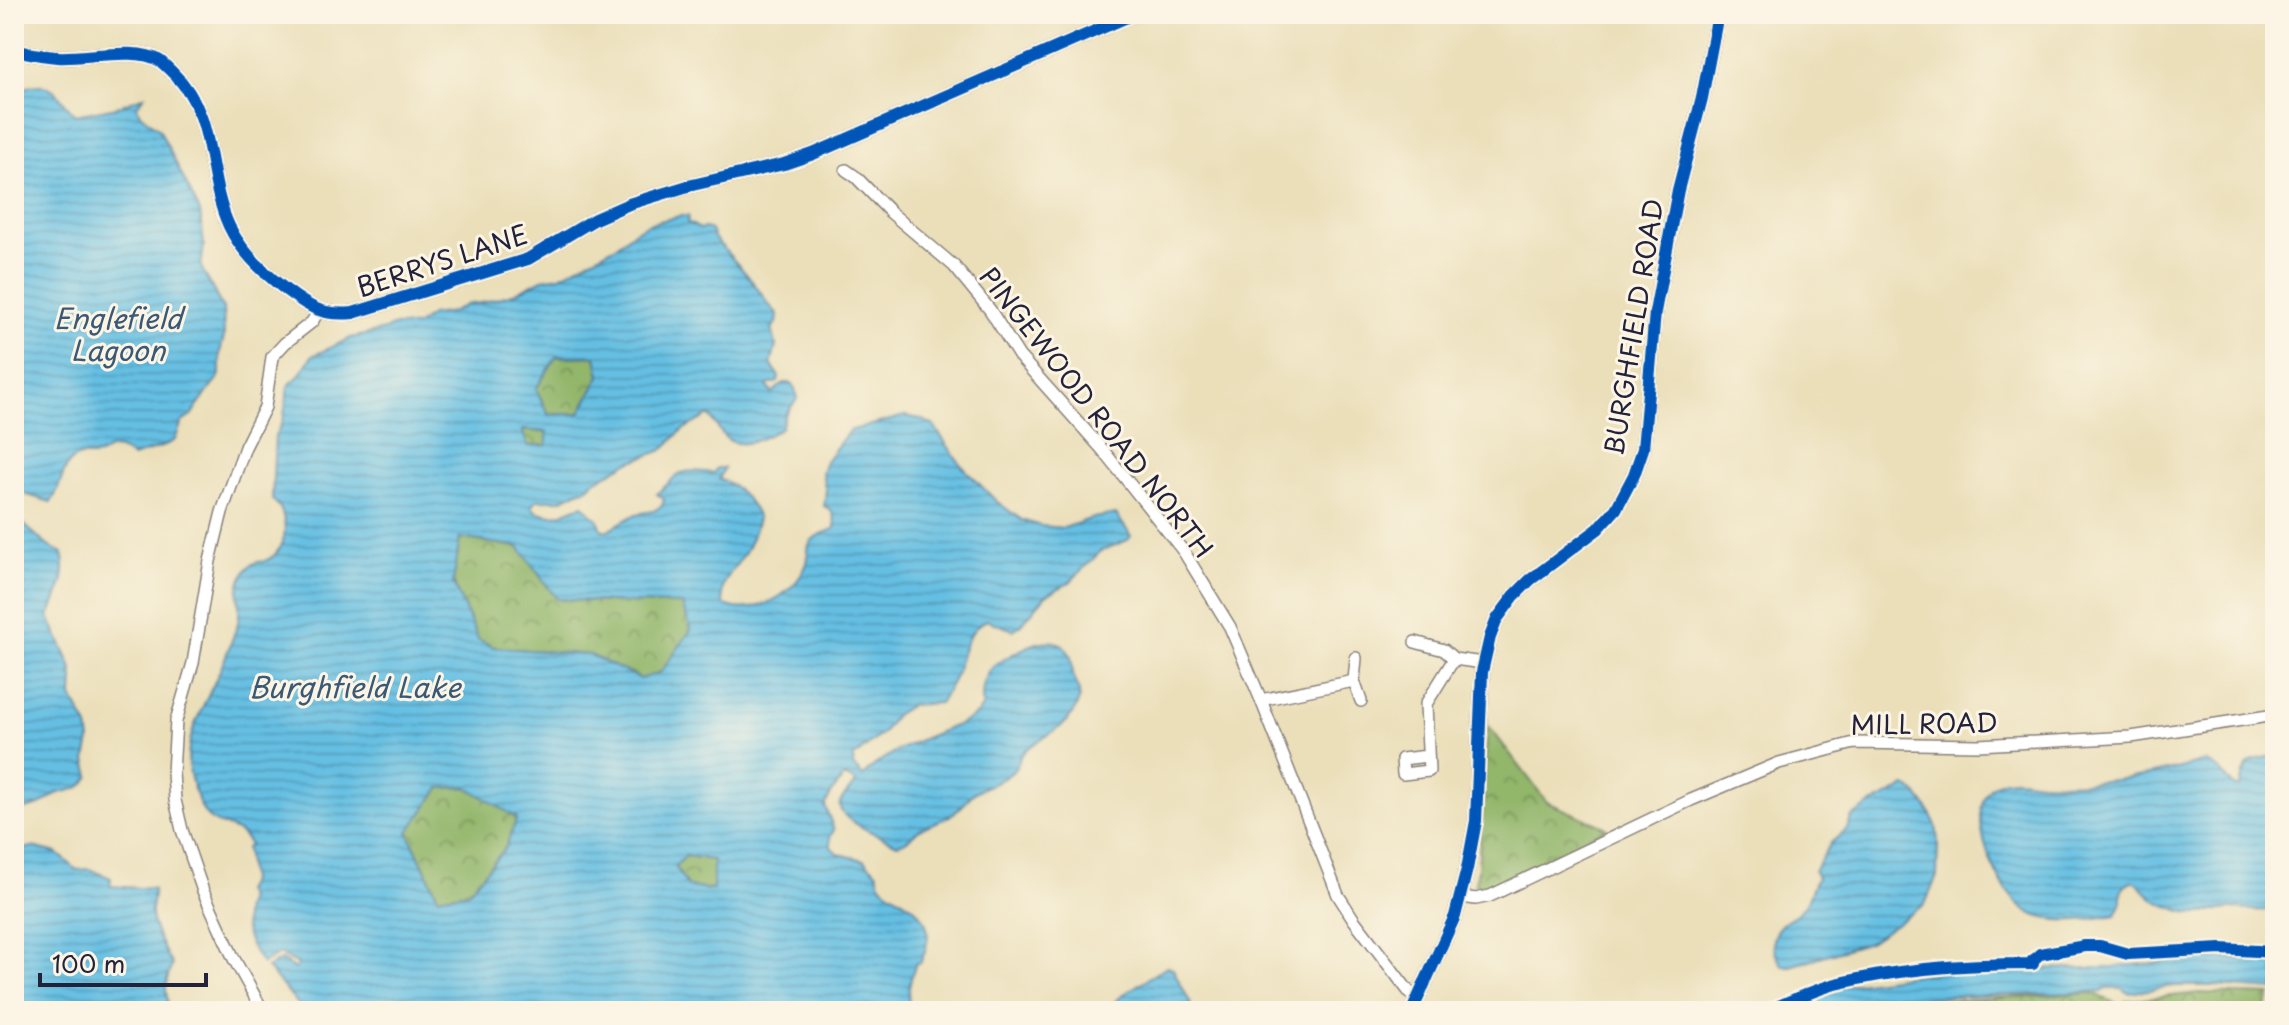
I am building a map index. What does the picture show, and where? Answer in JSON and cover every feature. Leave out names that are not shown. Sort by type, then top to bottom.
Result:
[{"type":"street","name":"BERRYS LANE","points":[[14,50],[56,57],[142,54],[160,61],[195,100],[205,125],[217,188],[229,227],[248,255],[299,300],[334,315],[353,313],[528,259],[595,219],[629,204],[813,154],[1134,14]]},
{"type":"street","name":"BURGHFIELD ROAD","points":[[1415,1006],[1461,897],[1476,821],[1483,663],[1497,619],[1514,596],[1539,572],[1607,520],[1634,475],[1643,449],[1655,312],[1678,190],[1702,98],[1718,14]]},
{"type":"street","name":"PINGEWOOD ROAD NORTH","points":[[854,172],[890,212],[954,266],[990,310],[1019,356],[1141,496],[1184,552],[1230,627],[1338,895],[1415,1006]]},
{"type":"street","points":[[263,1011],[234,959],[203,891],[182,830],[173,773],[176,721],[193,663],[210,561],[222,512],[245,447],[265,407],[272,357],[312,322],[319,310]]},
{"type":"street","points":[[1415,642],[1444,650],[1454,659],[1483,663]]},
{"type":"street","points":[[1356,658],[1354,681],[1361,701]]},
{"type":"street","points":[[1428,756],[1426,704],[1454,659]]},
{"type":"street","points":[[1261,700],[1354,681]]},
{"type":"street","name":"MILL ROAD","points":[[1461,897],[1476,899],[1490,896],[1691,800],[1779,763],[1854,743],[1978,745],[2131,737],[2275,715]]},
{"type":"green space","points":[[596,356],[600,376],[580,413],[549,415],[536,389],[556,357]]},
{"type":"green space","points":[[521,430],[547,432],[547,445],[528,446]]},
{"type":"green space","points":[[460,538],[519,547],[557,599],[682,604],[691,630],[661,672],[641,679],[590,655],[493,647],[478,639],[453,583]]},
{"type":"green space","points":[[1488,725],[1547,802],[1607,828],[1496,886],[1475,885]]},
{"type":"green space","points":[[467,787],[518,818],[506,847],[468,892],[438,897],[408,832],[440,788]]},
{"type":"green space","points":[[686,856],[713,860],[713,890],[688,887],[675,866]]},
{"type":"green space","points":[[2092,993],[2123,1004],[2126,1001],[2199,993],[2271,995],[2264,1011],[1882,1011],[1909,1003]]},
{"type":"water","name":"Englefield Lagoon","points":[[41,85],[54,90],[75,115],[117,107],[144,96],[137,106],[140,114],[159,129],[200,212],[204,245],[201,267],[223,309],[224,337],[220,352],[220,375],[190,417],[182,422],[175,440],[133,457],[113,448],[99,455],[74,459],[65,469],[51,502],[14,491],[14,97],[29,86]]},
{"type":"water","name":"Burghfield Lake","points":[[688,216],[687,222],[700,229],[711,230],[714,238],[778,316],[772,328],[776,346],[771,364],[779,377],[778,382],[767,385],[772,393],[784,383],[790,383],[797,399],[785,415],[781,428],[761,439],[746,443],[731,441],[709,415],[681,431],[663,450],[627,463],[593,482],[587,489],[561,500],[537,500],[532,505],[534,510],[555,515],[583,505],[598,519],[602,530],[608,530],[636,514],[662,506],[664,499],[657,494],[681,473],[713,473],[717,468],[724,468],[719,479],[743,494],[758,518],[746,550],[724,584],[722,597],[724,605],[749,608],[773,600],[794,584],[807,563],[811,541],[835,528],[833,515],[824,506],[826,491],[822,473],[826,461],[849,431],[905,416],[921,419],[933,425],[962,466],[996,501],[1022,520],[1064,528],[1116,514],[1131,536],[1101,551],[1069,583],[1046,595],[1013,630],[987,620],[980,624],[970,636],[954,678],[939,703],[911,705],[895,715],[885,731],[854,757],[853,766],[863,776],[896,751],[974,716],[983,706],[983,688],[990,671],[1024,648],[1045,641],[1062,645],[1069,653],[1079,694],[1077,706],[1069,719],[1022,754],[1010,774],[974,793],[951,815],[922,828],[901,843],[872,832],[845,816],[840,803],[856,782],[845,776],[832,792],[825,806],[834,830],[830,837],[831,847],[839,854],[864,860],[878,873],[880,883],[910,904],[926,926],[927,942],[920,963],[916,963],[909,987],[910,1011],[304,1011],[267,968],[281,960],[295,969],[298,964],[279,954],[262,964],[252,948],[244,924],[248,898],[244,891],[250,881],[246,848],[250,845],[237,831],[206,815],[194,788],[188,757],[196,722],[237,626],[242,578],[251,565],[271,558],[284,538],[282,514],[272,500],[275,436],[283,418],[288,386],[312,356],[351,338],[392,326],[416,326],[431,315],[453,312],[468,304],[516,293],[542,279],[560,276],[618,245],[648,224]],"holes":[[[596,356],[600,376],[580,413],[549,415],[536,389],[556,357]],[[522,430],[547,432],[547,445],[528,446]],[[460,538],[519,547],[557,599],[682,604],[691,630],[661,672],[641,679],[590,655],[493,647],[478,639],[453,583]],[[467,787],[517,818],[506,847],[468,892],[438,897],[408,832],[440,788]],[[686,856],[713,860],[713,890],[688,887],[675,866]]]},
{"type":"water","points":[[14,520],[62,553],[63,578],[49,617],[71,666],[72,697],[88,727],[90,740],[86,760],[90,776],[79,788],[56,794],[14,815]]},
{"type":"water","points":[[2275,756],[2275,910],[2189,912],[2157,901],[2134,881],[2121,891],[2121,904],[2116,915],[2074,920],[2042,917],[2019,905],[2007,891],[1996,873],[1982,832],[1981,812],[1985,796],[2000,781],[2104,781],[2205,761],[2235,787],[2240,787],[2249,764]]},
{"type":"water","points":[[1906,787],[1915,792],[1927,807],[1936,825],[1937,876],[1925,904],[1869,942],[1783,966],[1775,951],[1774,936],[1783,923],[1806,903],[1817,878],[1814,871],[1831,843],[1847,829],[1852,817]]},
{"type":"water","points":[[32,847],[57,853],[77,870],[90,869],[111,878],[110,886],[153,889],[152,920],[172,965],[166,984],[167,1011],[14,1011],[14,851]]},
{"type":"water","points":[[2193,959],[2255,959],[2275,963],[2275,990],[2173,986],[2128,993],[2121,988],[2106,988],[2102,991],[2070,993],[1926,998],[1873,1011],[1779,1011],[1821,993],[1856,983],[1959,969],[2103,968]]},
{"type":"water","points":[[1167,966],[1173,969],[1191,1004],[1191,1011],[1103,1011],[1127,992]]},
{"type":"cycle path","points":[[14,50],[57,57],[138,54],[162,62],[187,90],[197,108],[222,206],[240,245],[270,276],[302,302],[325,312],[342,314],[528,259],[595,219],[629,204],[813,154],[1134,14]]},
{"type":"cycle path","points":[[1412,1011],[1455,916],[1467,869],[1476,821],[1482,672],[1497,619],[1530,580],[1598,529],[1616,509],[1634,475],[1643,449],[1655,312],[1678,190],[1702,98],[1718,14]]},
{"type":"cycle path","points":[[1767,1011],[1818,989],[1884,974],[1934,968],[2033,964],[2040,954],[2085,946],[2100,946],[2128,954],[2221,949],[2275,952]]}]
